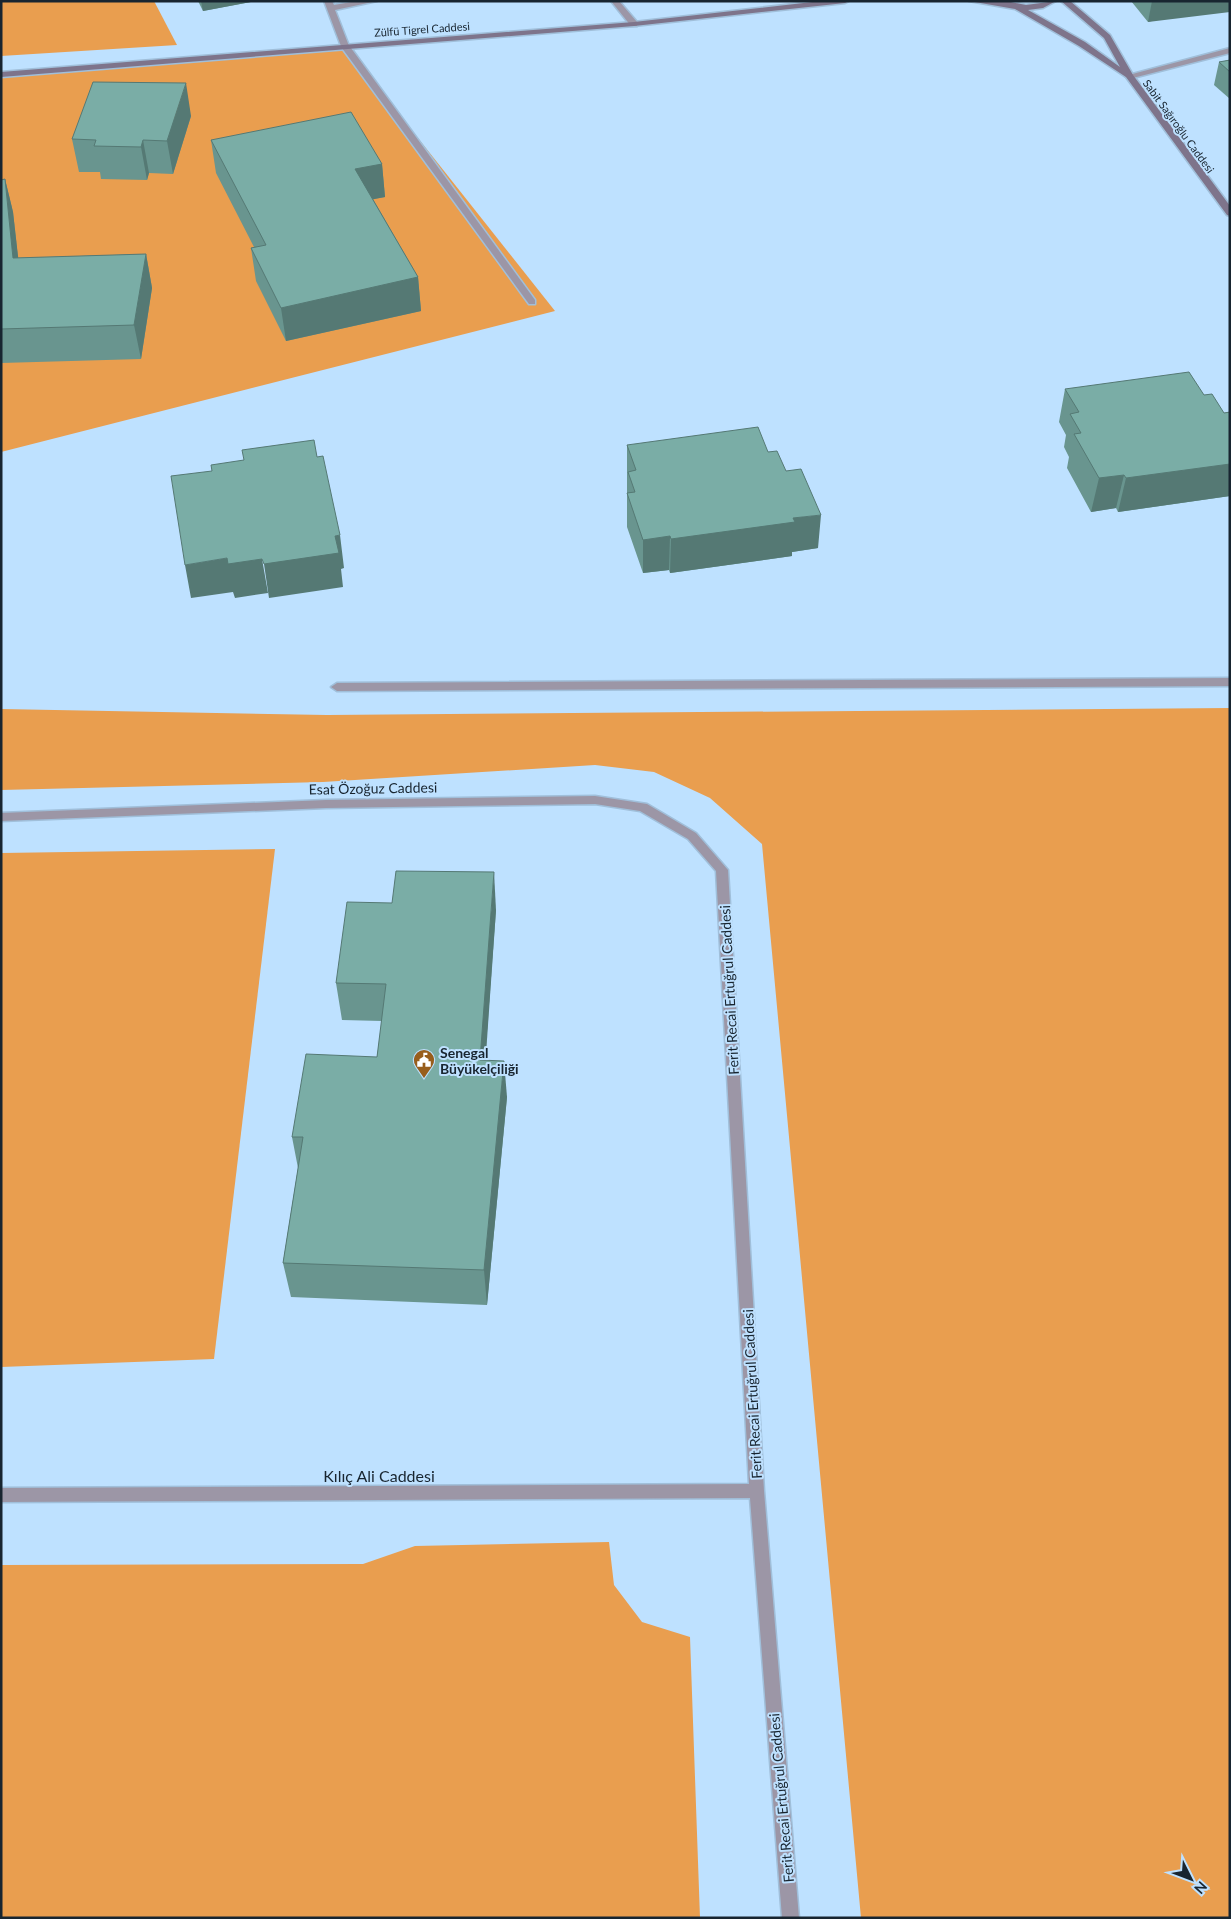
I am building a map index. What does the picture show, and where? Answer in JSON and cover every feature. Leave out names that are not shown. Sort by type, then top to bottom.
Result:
[{"type":"main road","name":"Zülfü Tigrel Caddesi","points":[[1,75],[634,24],[845,1]]},
{"type":"main road","points":[[973,1],[1001,2],[1016,6],[1034,7],[1052,1]]},
{"type":"main road","name":"Sabit Sağıroğlu Caddesi","points":[[1064,1],[1107,36],[1129,76],[1230,213]]},
{"type":"main road","name":"Sabit Sağıroğlu Caddesi","points":[[1016,6],[1082,44],[1129,76]]},
{"type":"street","points":[[373,1],[330,4],[345,46],[532,302]]},
{"type":"street","points":[[615,1],[634,24]]},
{"type":"street","points":[[1129,76],[1230,50]]},
{"type":"street","points":[[337,687],[1230,682]]},
{"type":"street","name":"Esat Özoğuz Caddesi","points":[[1,817],[326,804],[595,800],[643,808],[692,836],[722,870]]},
{"type":"street","name":"Ferit Recai Ertuğrul Caddesi","points":[[722,870],[757,1490],[791,1918]]},
{"type":"street","name":"Kılıç Ali Caddesi","points":[[1,1495],[757,1490]]},
{"type":"shaded area","points":[[1,1],[154,1],[177,45],[1,56]]},
{"type":"shaded area","points":[[345,46],[555,311],[1,452],[1,75]]},
{"type":"shaded area","points":[[1230,708],[1230,1918],[861,1918],[762,844],[710,798],[654,772],[595,765],[323,782],[1,790],[1,709],[327,715]]},
{"type":"shaded area","points":[[275,849],[214,1359],[1,1367],[1,853]]},
{"type":"shaded area","points":[[609,1542],[614,1585],[642,1622],[690,1637],[700,1918],[1,1918],[1,1565],[363,1564],[415,1546]]},
{"type":"building","points":[[1230,60],[1230,72],[1219,62]]},
{"type":"building","points":[[93,82],[186,83],[167,141],[143,140],[141,147],[94,146],[96,140],[72,139]]},
{"type":"building","points":[[351,112],[382,164],[355,169],[418,277],[281,308],[251,248],[266,245],[211,140]]},
{"type":"building","points":[[5,179],[13,258],[146,254],[134,325],[1,329],[1,180]]},
{"type":"building","points":[[1189,372],[1204,395],[1212,394],[1224,413],[1230,412],[1230,464],[1126,478],[1124,475],[1099,478],[1074,434],[1081,433],[1070,414],[1079,412],[1065,389]]},
{"type":"building","points":[[758,427],[768,452],[777,451],[786,471],[801,469],[821,515],[793,518],[795,522],[671,539],[670,536],[643,540],[627,493],[635,492],[628,472],[636,470],[627,445]]},
{"type":"building","points":[[314,440],[317,457],[323,456],[340,535],[335,536],[339,553],[264,564],[262,559],[228,564],[227,558],[185,565],[171,476],[212,471],[211,465],[244,460],[242,450]]},
{"type":"building","points":[[396,871],[494,872],[480,1060],[504,1061],[484,1270],[283,1263],[303,1137],[292,1137],[306,1054],[377,1057],[386,984],[336,983],[347,902],[392,903]]},
{"type":"place","name":"Senegal Büyükelçiliği","points":[[424,1079]]}]
